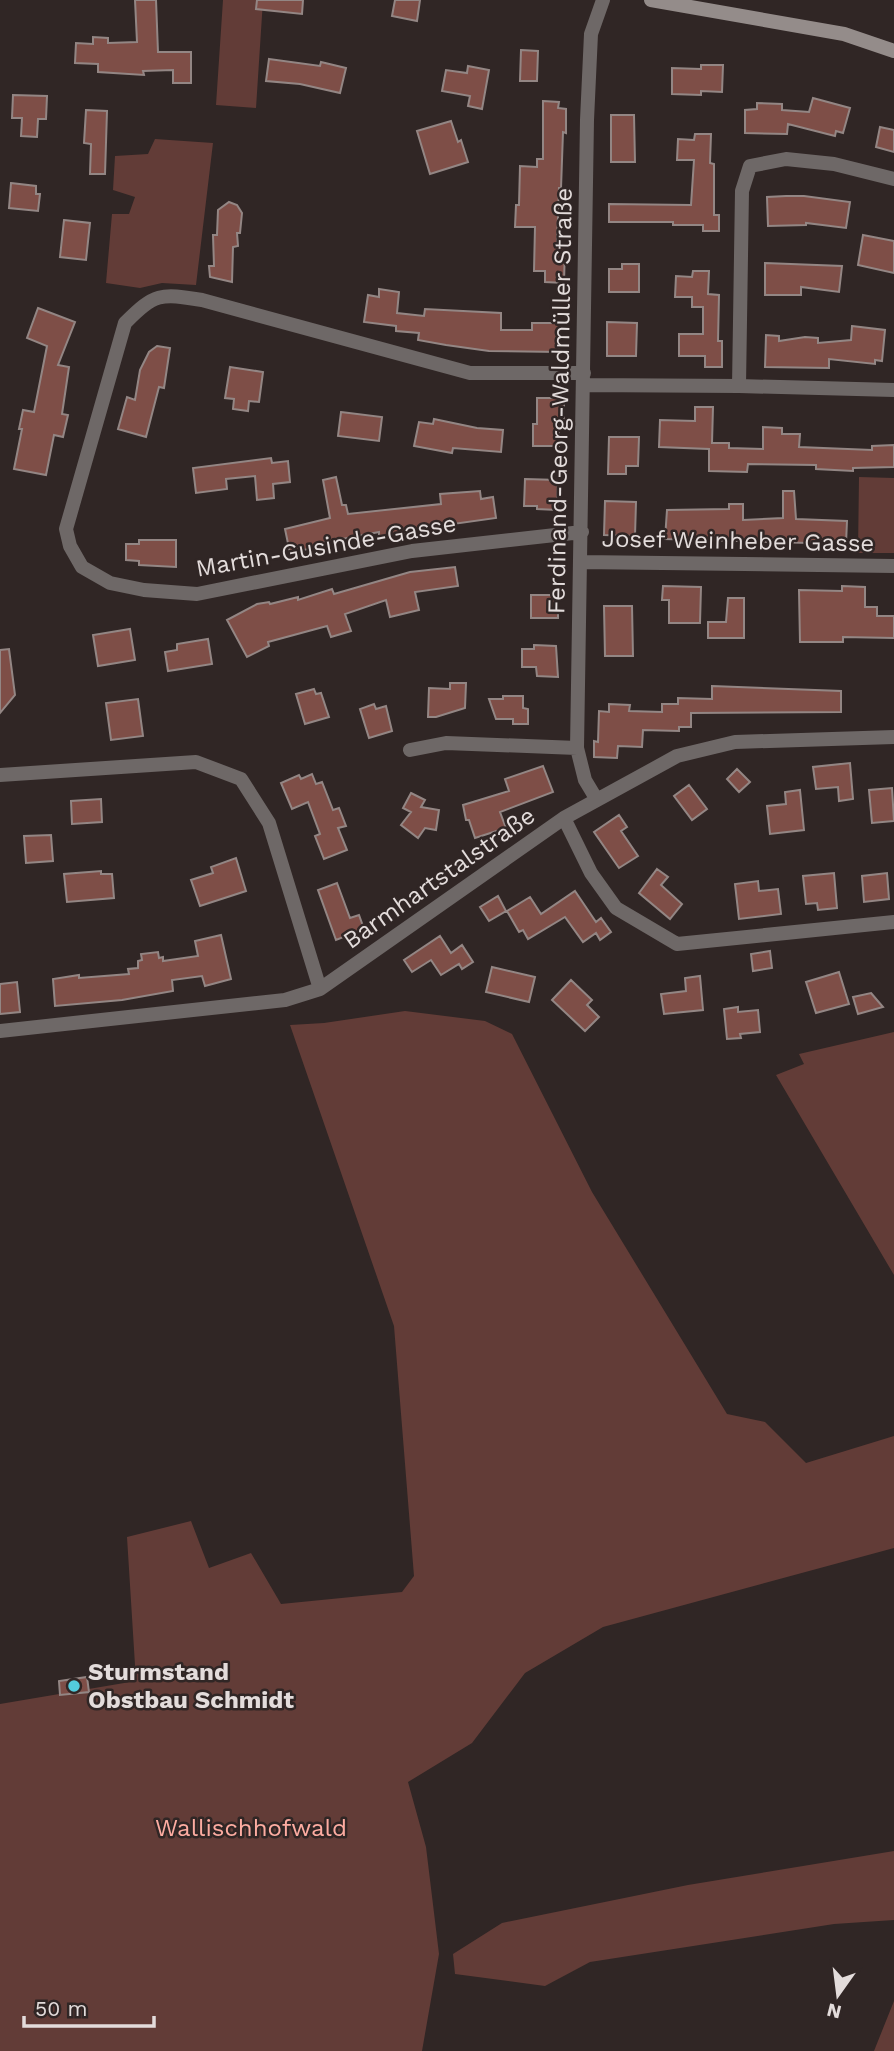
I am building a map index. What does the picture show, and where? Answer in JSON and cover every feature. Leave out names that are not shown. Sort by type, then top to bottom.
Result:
[{"type":"main road","points":[[651,0],[844,34],[894,51]]},
{"type":"street","name":"Ferdinand-Georg-Waldmüller Straße","points":[[597,800],[585,780],[577,748],[591,34],[603,0]]},
{"type":"street","points":[[739,386],[742,191],[750,166],[786,159],[834,164],[894,179]]},
{"type":"street","name":"Martin-Gusinde-Gasse","points":[[582,532],[412,551],[197,594],[144,590],[110,583],[82,566],[70,545],[66,529],[125,323],[146,302],[171,295],[202,300],[470,373],[584,379]]},
{"type":"street","points":[[584,379],[894,390]]},
{"type":"street","name":"Josef Weinheber Gasse","points":[[581,562],[894,566]]},
{"type":"street","name":"Barmhartstalstraße","points":[[0,1031],[285,1000],[320,989],[564,818],[677,756],[735,742],[894,737]]},
{"type":"street","points":[[410,750],[446,743],[577,748]]},
{"type":"street","points":[[0,775],[196,762],[241,779],[269,823],[320,989]]},
{"type":"street","points":[[564,818],[591,873],[616,908],[677,944],[894,922]]},
{"type":"green space","points":[[223,0],[263,0],[256,108],[216,105]]},
{"type":"green space","points":[[155,139],[213,143],[196,285],[162,283],[140,288],[106,283],[112,214],[129,214],[135,197],[113,190],[115,156],[148,154]]},
{"type":"green space","points":[[859,477],[894,478],[894,553],[858,553]]},
{"type":"green space","name":"Wallischhofwald","points":[[405,1011],[485,1021],[512,1034],[592,1192],[727,1414],[765,1422],[806,1463],[894,1436],[894,1548],[603,1627],[525,1673],[472,1743],[408,1782],[426,1847],[439,1954],[422,2051],[0,2051],[0,1704],[136,1681],[127,1537],[191,1521],[209,1568],[251,1553],[281,1604],[402,1592],[414,1576],[394,1326],[290,1025],[324,1023]]},
{"type":"green space","points":[[894,1032],[894,1275],[776,1075],[804,1064],[799,1054]]},
{"type":"green space","points":[[894,1851],[894,1920],[834,1924],[590,1962],[545,1986],[455,1974],[453,1954],[502,1923],[688,1885]]},
{"type":"green space","points":[[894,2001],[894,2051],[874,2051]]},
{"type":"building","points":[[135,0],[156,0],[158,52],[191,52],[191,83],[173,83],[173,70],[143,71],[144,75],[98,72],[98,64],[75,63],[76,43],[93,44],[93,37],[108,38],[108,43],[137,42]]},
{"type":"building","points":[[257,0],[303,0],[302,14],[256,9]]},
{"type":"building","points":[[395,0],[420,0],[417,21],[392,16]]},
{"type":"building","points":[[521,50],[538,51],[537,81],[520,81]]},
{"type":"building","points":[[269,59],[320,66],[321,62],[346,68],[340,93],[300,84],[266,81]]},
{"type":"building","points":[[701,65],[723,65],[722,92],[701,91],[701,95],[672,94],[672,68],[701,69]]},
{"type":"building","points":[[468,66],[489,70],[482,109],[468,106],[470,96],[442,91],[446,70],[467,73]]},
{"type":"building","points":[[13,95],[47,96],[46,119],[38,119],[37,137],[21,136],[22,118],[12,118]]},
{"type":"building","points":[[813,98],[850,108],[843,133],[836,131],[835,136],[788,124],[787,134],[745,133],[745,110],[757,109],[757,103],[782,104],[782,110],[809,112]]},
{"type":"building","points":[[543,101],[559,102],[558,108],[566,109],[557,245],[565,245],[564,283],[545,282],[545,271],[534,271],[535,227],[515,227],[516,205],[519,205],[520,166],[537,167],[537,159],[543,159]]},
{"type":"building","points":[[86,110],[107,111],[105,174],[90,174],[91,144],[84,143]]},
{"type":"building","points":[[611,115],[634,115],[635,162],[611,162]]},
{"type":"building","points":[[451,121],[468,162],[430,174],[417,131]]},
{"type":"building","points":[[880,127],[894,130],[894,152],[876,147]]},
{"type":"building","points":[[695,134],[711,134],[714,215],[719,215],[719,231],[703,231],[703,225],[673,225],[673,222],[609,222],[609,204],[691,205],[694,160],[677,160],[678,139],[694,140]]},
{"type":"building","points":[[11,183],[36,186],[36,194],[40,194],[38,211],[9,208]]},
{"type":"building","points":[[804,196],[850,202],[846,228],[806,223],[768,226],[767,197]]},
{"type":"building","points":[[229,202],[237,205],[242,213],[240,233],[237,233],[238,246],[233,247],[232,282],[210,277],[209,266],[214,266],[213,235],[217,235],[218,210]]},
{"type":"building","points":[[64,220],[90,223],[86,260],[60,257]]},
{"type":"building","points":[[863,235],[894,241],[894,273],[858,265]]},
{"type":"building","points":[[765,263],[842,266],[839,292],[801,287],[801,295],[765,295]]},
{"type":"building","points":[[622,264],[639,264],[639,292],[609,292],[609,269],[622,269]]},
{"type":"building","points":[[693,271],[709,271],[708,294],[719,295],[718,341],[722,341],[722,367],[705,367],[705,356],[679,356],[679,334],[703,334],[703,307],[692,307],[692,297],[675,297],[676,276],[692,277]]},
{"type":"building","points":[[379,289],[399,292],[397,313],[424,316],[425,309],[501,313],[501,330],[532,330],[532,323],[559,323],[559,352],[489,351],[446,345],[418,340],[419,333],[396,331],[396,326],[364,322],[368,295],[379,297]]},
{"type":"building","points":[[38,308],[75,322],[58,365],[69,367],[62,414],[68,415],[63,437],[54,435],[46,475],[14,469],[23,410],[34,412],[47,346],[27,338]]},
{"type":"building","points":[[607,322],[637,323],[636,356],[607,356]]},
{"type":"building","points":[[852,326],[885,330],[882,361],[875,360],[875,364],[829,359],[829,368],[765,367],[766,335],[779,336],[779,341],[805,337],[818,338],[818,343],[851,340]]},
{"type":"building","points":[[157,346],[170,348],[164,388],[159,387],[146,437],[118,429],[127,397],[135,400],[140,370],[149,352]]},
{"type":"building","points":[[230,367],[263,372],[259,402],[249,401],[248,411],[233,409],[234,399],[225,398]]},
{"type":"building","points":[[537,398],[564,398],[564,424],[559,424],[559,446],[533,446],[533,424],[537,424]]},
{"type":"building","points":[[695,407],[713,407],[712,443],[729,443],[729,448],[763,449],[763,427],[782,428],[782,434],[800,434],[799,447],[872,450],[872,446],[894,445],[894,467],[853,468],[853,471],[816,469],[816,465],[748,464],[747,472],[709,471],[709,449],[659,447],[660,420],[695,421]]},
{"type":"building","points":[[341,412],[382,417],[379,441],[338,436]]},
{"type":"building","points":[[434,419],[477,428],[503,430],[501,452],[453,448],[452,453],[414,446],[419,422],[433,424]]},
{"type":"building","points":[[609,437],[639,437],[638,466],[626,466],[626,474],[608,474]]},
{"type":"building","points":[[271,458],[272,463],[288,461],[290,482],[273,484],[274,498],[257,500],[255,476],[226,479],[227,489],[196,493],[193,468]]},
{"type":"building","points":[[336,477],[342,505],[346,505],[348,514],[441,504],[440,494],[480,491],[481,499],[493,497],[496,518],[379,537],[379,532],[321,543],[321,546],[290,553],[285,529],[330,518],[323,480]]},
{"type":"building","points":[[525,479],[558,480],[557,510],[524,506]]},
{"type":"building","points":[[783,491],[794,491],[796,519],[847,521],[846,544],[665,539],[667,510],[729,509],[729,504],[743,504],[743,520],[783,518]]},
{"type":"building","points":[[605,501],[636,502],[635,536],[604,535]]},
{"type":"building","points":[[139,540],[176,540],[176,567],[139,565],[139,561],[126,560],[126,544],[139,544]]},
{"type":"building","points":[[455,567],[458,586],[415,592],[419,610],[390,617],[386,600],[345,614],[351,631],[331,637],[327,626],[268,642],[269,646],[247,657],[227,620],[257,604],[270,604],[298,597],[298,600],[332,589],[334,594],[410,572]]},
{"type":"building","points":[[663,586],[701,587],[700,623],[669,623],[669,600],[662,600]]},
{"type":"building","points":[[842,586],[865,587],[865,607],[877,607],[877,616],[894,616],[894,638],[843,637],[843,642],[800,642],[799,590],[842,591]]},
{"type":"building","points":[[531,595],[558,595],[558,618],[531,618]]},
{"type":"building","points":[[728,598],[744,598],[744,638],[708,638],[708,622],[726,622]]},
{"type":"building","points":[[604,606],[632,606],[633,656],[605,656]]},
{"type":"building","points":[[130,629],[135,660],[98,666],[93,635]]},
{"type":"building","points":[[208,639],[212,664],[168,671],[165,652],[177,650],[177,644]]},
{"type":"building","points":[[534,645],[556,646],[558,677],[537,676],[536,667],[522,667],[522,649],[534,649]]},
{"type":"building","points":[[9,649],[15,695],[0,713],[0,650]]},
{"type":"building","points":[[450,683],[466,683],[465,708],[428,717],[429,688],[450,689]]},
{"type":"building","points":[[712,686],[841,691],[841,712],[691,713],[691,727],[679,727],[679,731],[643,730],[642,747],[618,746],[617,758],[594,757],[594,741],[598,742],[599,711],[609,712],[609,704],[630,705],[629,711],[662,712],[662,704],[678,704],[678,698],[712,699]]},
{"type":"building","points":[[314,689],[316,694],[321,693],[329,717],[305,724],[296,694]]},
{"type":"building","points":[[503,696],[523,696],[523,708],[528,709],[528,724],[513,724],[513,719],[496,719],[489,699],[503,699]]},
{"type":"building","points":[[138,699],[143,736],[111,740],[106,703]]},
{"type":"building","points":[[374,704],[376,709],[386,706],[392,731],[369,738],[360,709]]},
{"type":"building","points":[[850,763],[853,799],[839,801],[838,787],[816,789],[813,767]]},
{"type":"building","points":[[543,766],[553,792],[500,812],[506,828],[475,838],[469,820],[466,820],[463,805],[509,791],[505,779]]},
{"type":"building","points":[[737,769],[750,782],[739,792],[727,779]]},
{"type":"building","points":[[312,774],[316,784],[322,782],[333,810],[339,808],[346,826],[338,828],[347,850],[324,859],[315,836],[320,834],[308,802],[292,809],[281,783],[299,775],[301,779]]},
{"type":"building","points":[[689,785],[707,809],[692,820],[674,796]]},
{"type":"building","points":[[892,788],[894,821],[872,823],[869,790]]},
{"type":"building","points":[[800,790],[804,830],[770,834],[767,806],[786,804],[785,792]]},
{"type":"building","points":[[411,793],[425,800],[421,807],[439,810],[436,830],[425,828],[418,838],[401,825],[411,812],[403,808]]},
{"type":"building","points":[[101,799],[102,822],[72,824],[71,801]]},
{"type":"building","points":[[619,815],[627,827],[621,831],[638,856],[619,868],[594,832]]},
{"type":"building","points":[[51,835],[53,861],[26,863],[24,836]]},
{"type":"building","points":[[236,858],[246,891],[200,906],[191,880],[213,873],[211,867]]},
{"type":"building","points":[[657,869],[668,877],[661,885],[682,904],[670,919],[639,893]]},
{"type":"building","points":[[101,871],[101,874],[112,874],[114,898],[67,902],[64,874]]},
{"type":"building","points":[[834,873],[837,908],[818,910],[817,903],[806,904],[803,876]]},
{"type":"building","points":[[887,873],[889,899],[864,902],[862,876]]},
{"type":"building","points":[[758,881],[759,891],[778,889],[781,914],[739,919],[735,884]]},
{"type":"building","points":[[337,883],[350,918],[359,915],[364,929],[336,940],[318,890]]},
{"type":"building","points":[[575,891],[596,922],[601,918],[611,932],[600,940],[596,933],[583,942],[565,917],[528,939],[523,930],[519,932],[507,911],[530,897],[541,914]]},
{"type":"building","points":[[498,896],[506,911],[489,921],[480,907]]},
{"type":"building","points":[[221,935],[231,979],[205,986],[202,976],[172,980],[173,991],[122,1000],[55,1006],[53,979],[79,975],[79,978],[129,974],[128,969],[138,968],[138,961],[142,960],[141,954],[158,952],[163,961],[198,956],[195,941]]},
{"type":"building","points":[[440,936],[451,953],[462,945],[473,962],[462,969],[459,964],[441,975],[431,960],[412,972],[404,960]]},
{"type":"building","points":[[770,951],[772,968],[753,971],[751,954]]},
{"type":"building","points":[[492,967],[535,977],[529,1002],[486,992]]},
{"type":"building","points":[[839,972],[849,1004],[816,1013],[806,982]]},
{"type":"building","points":[[700,976],[703,1010],[664,1014],[661,994],[686,991],[685,978]]},
{"type":"building","points":[[571,980],[592,1000],[587,1005],[599,1017],[585,1031],[552,1000]]},
{"type":"building","points":[[17,982],[20,1012],[0,1014],[0,984]]},
{"type":"building","points":[[871,993],[883,1007],[858,1014],[853,997]]},
{"type":"building","points":[[738,1007],[738,1012],[758,1010],[760,1032],[740,1034],[741,1038],[727,1039],[724,1009]]},
{"type":"building","name":"Sturmstand Obstbau Schmidt","points":[[87,1677],[89,1692],[60,1695],[59,1681]]},
{"type":"place","name":"Sturmstand Obstbau Schmidt","points":[[74,1686]]}]
